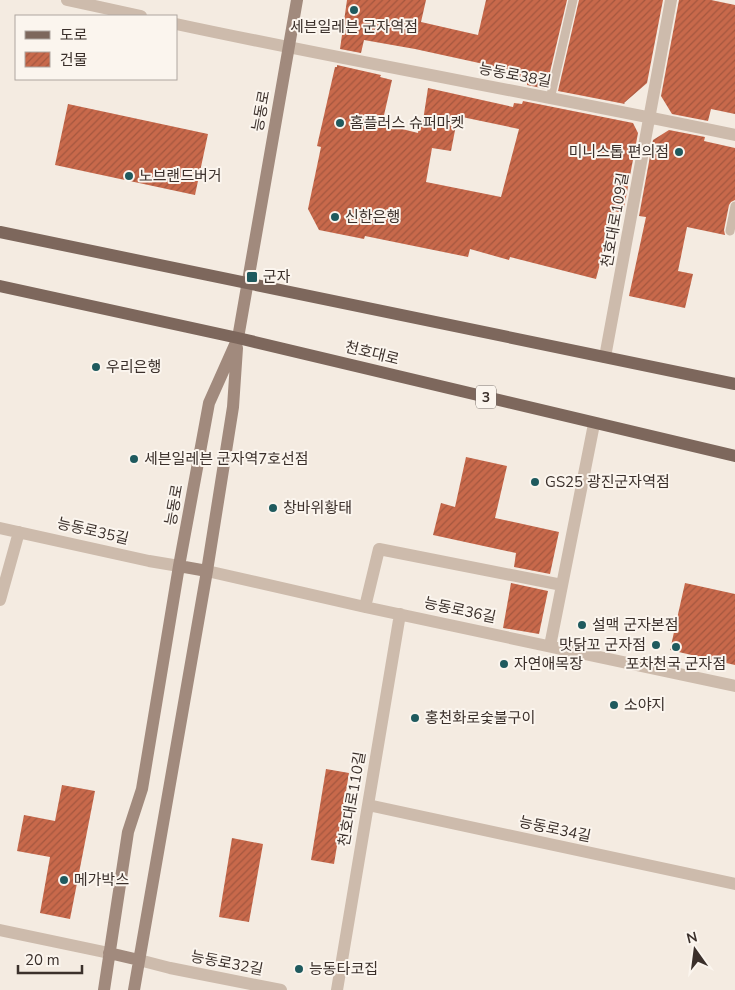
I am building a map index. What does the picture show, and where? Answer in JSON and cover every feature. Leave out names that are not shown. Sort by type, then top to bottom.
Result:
[{"type":"main road","name":"능동로","points":[[104,990],[128,832],[142,789],[179,566],[209,403],[238,338],[297,0]]},
{"type":"main road","points":[[0,232],[248,285],[735,384]]},
{"type":"main road","name":"천호대로","points":[[0,286],[238,338],[735,456]]},
{"type":"main road","points":[[134,990],[207,571],[233,407],[238,338]]},
{"type":"main road","name":"능동로36길","points":[[179,566],[207,571]]},
{"type":"main road","name":"능동로32길","points":[[109,953],[139,960]]},
{"type":"street","points":[[67,0],[137,15]]},
{"type":"street","name":"천호대로109길","points":[[605,357],[671,0]]},
{"type":"street","name":"능동로38길","points":[[178,24],[288,48],[735,135]]},
{"type":"street","points":[[550,646],[594,424]]},
{"type":"street","name":"능동로35길","points":[[0,528],[179,566]]},
{"type":"street","points":[[0,600],[19,532]]},
{"type":"street","points":[[365,607],[379,549],[562,585]]},
{"type":"street","name":"능동로36길","points":[[207,571],[365,607],[735,686]]},
{"type":"street","name":"천호대로110길","points":[[337,990],[400,614]]},
{"type":"street","name":"능동로34길","points":[[368,805],[735,884]]},
{"type":"street","points":[[0,930],[109,953]]},
{"type":"street","name":"능동로32길","points":[[139,960],[281,990]]},
{"type":"lane","points":[[550,99],[573,0]]},
{"type":"lane","points":[[730,231],[735,206]]},
{"type":"building","points":[[347,0],[426,0],[421,22],[478,35],[486,0],[567,0],[546,89],[510,79],[511,70],[415,49],[364,40],[361,53],[340,49]]},
{"type":"building","points":[[579,0],[663,0],[647,83],[625,104],[558,91]]},
{"type":"building","points":[[679,0],[711,0],[735,5],[735,114],[711,109],[708,121],[672,114],[661,96]]},
{"type":"building","points":[[337,65],[381,75],[380,77],[392,80],[382,124],[418,133],[419,126],[422,127],[428,88],[513,107],[514,103],[522,104],[523,101],[633,123],[638,133],[623,213],[614,211],[596,279],[510,257],[509,260],[470,249],[468,257],[365,236],[364,239],[319,230],[308,209],[321,147],[317,146],[335,67]],"holes":[[[462,117],[519,129],[501,197],[426,182],[432,148],[451,151],[457,120],[461,121]]]},
{"type":"building","points":[[68,104],[208,134],[195,195],[55,165]]},
{"type":"building","points":[[669,130],[705,137],[704,141],[735,148],[735,200],[729,205],[724,230],[725,235],[687,227],[678,271],[693,274],[685,308],[629,296],[646,217],[639,216],[653,140]]},
{"type":"building","points":[[466,457],[507,466],[495,518],[559,532],[550,574],[514,567],[516,553],[433,535],[441,503],[455,507]]},
{"type":"building","points":[[511,583],[548,591],[539,634],[503,628]]},
{"type":"building","points":[[685,583],[735,594],[735,665],[670,650]]},
{"type":"building","points":[[326,769],[349,773],[334,864],[311,860]]},
{"type":"building","points":[[62,785],[95,791],[70,919],[40,913],[50,857],[17,851],[24,815],[55,821]]},
{"type":"building","points":[[232,838],[263,844],[249,922],[219,917]]},
{"type":"place","name":"세븐일레븐 군자역점","points":[[354,10]]},
{"type":"place","name":"홈플러스 슈퍼마켓","points":[[340,123]]},
{"type":"place","name":"미니스톱 편의점","points":[[679,152]]},
{"type":"place","name":"노브랜드버거","points":[[129,176]]},
{"type":"place","name":"신한은행","points":[[335,217]]},
{"type":"place","name":"군자","points":[[252,277]]},
{"type":"place","name":"우리은행","points":[[96,367]]},
{"type":"place","name":"세븐일레븐 군자역7호선점","points":[[134,459]]},
{"type":"place","name":"GS25 광진군자역점","points":[[535,482]]},
{"type":"place","name":"창바위황태","points":[[273,508]]},
{"type":"place","name":"설맥 군자본점","points":[[582,625]]},
{"type":"place","name":"맛닭꼬 군자점","points":[[656,645]]},
{"type":"place","name":"포차천국 군자점","points":[[676,647]]},
{"type":"place","name":"자연애목장","points":[[504,664]]},
{"type":"place","name":"소야지","points":[[614,705]]},
{"type":"place","name":"홍천화로숯불구이","points":[[415,718]]},
{"type":"place","name":"메가박스","points":[[64,880]]},
{"type":"place","name":"능동타코집","points":[[299,969]]}]
